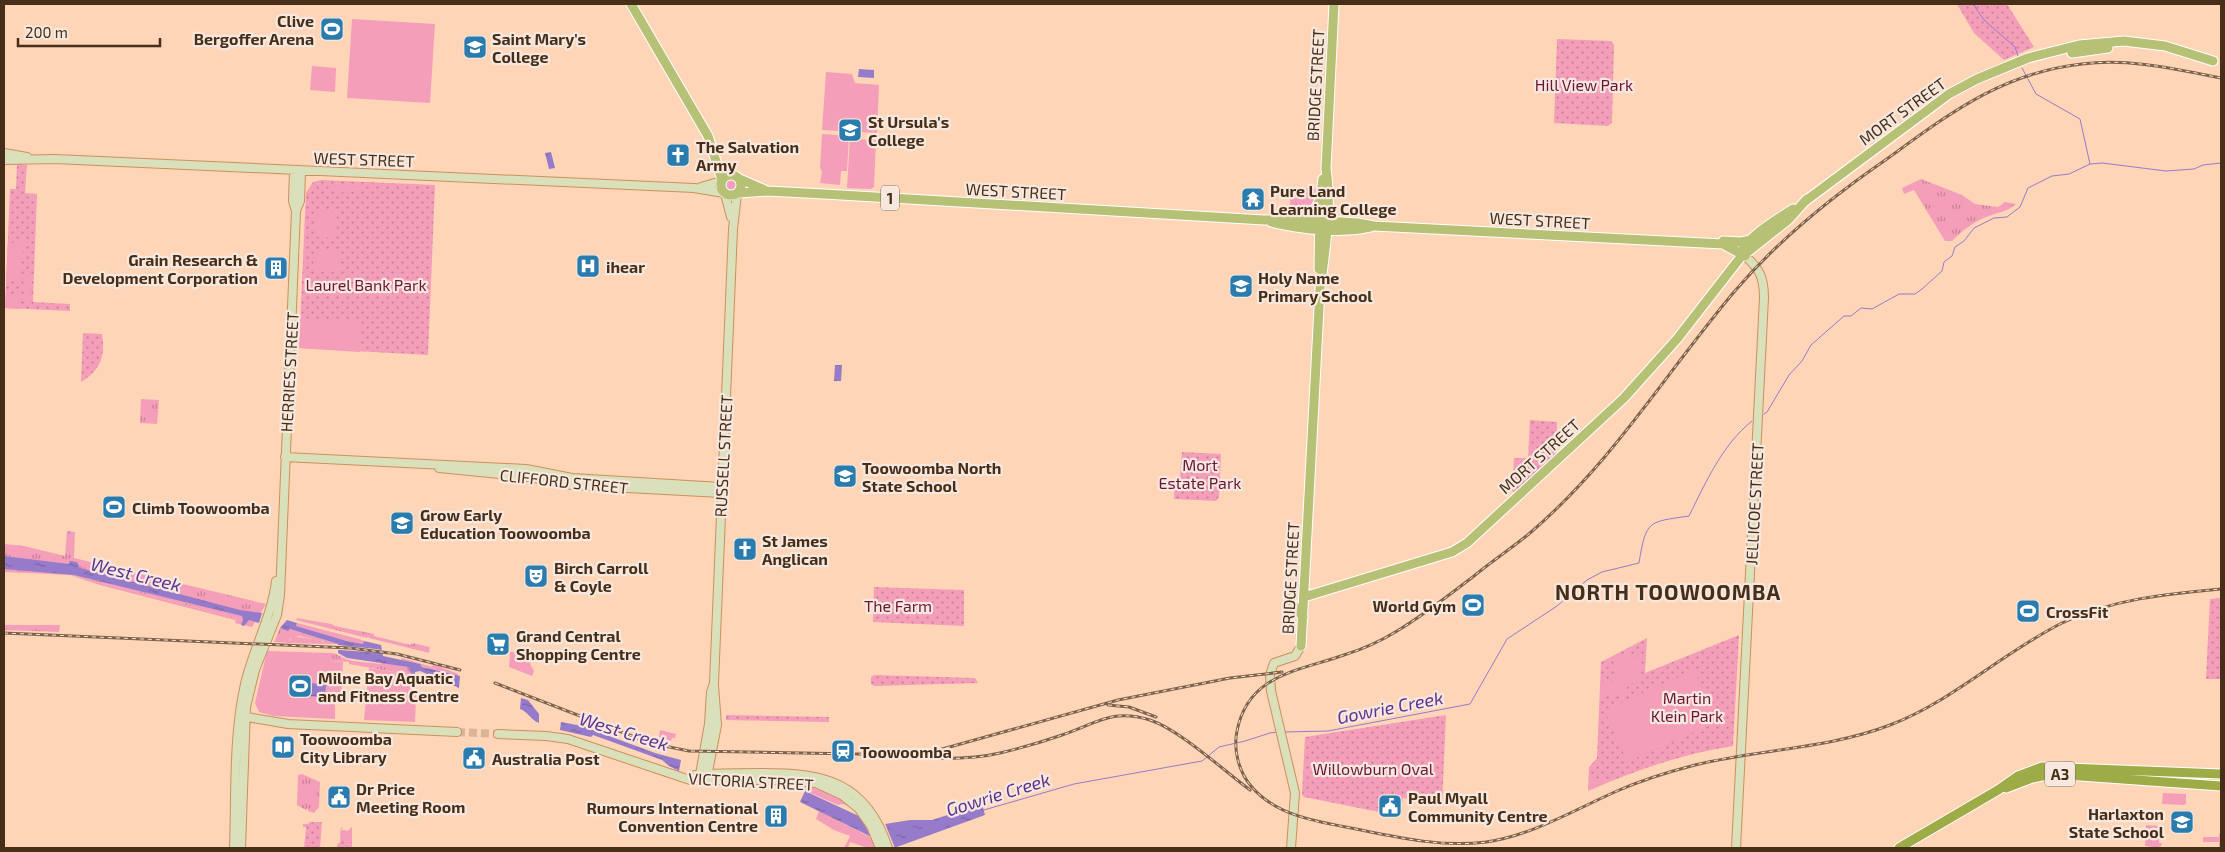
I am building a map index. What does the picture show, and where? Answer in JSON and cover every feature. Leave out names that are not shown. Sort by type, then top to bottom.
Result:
[{"type":"highway","name":"A3","points":[[1899,848],[1998,790],[2018,776],[2042,767],[2221,774]]},
{"type":"highway","name":"A3","points":[[1998,790],[2032,778],[2052,774],[2221,786]]},
{"type":"main road","points":[[631,4],[708,136],[718,148],[724,179],[721,187],[724,193]]},
{"type":"main road","name":"BRIDGE STREET","points":[[1322,225],[1320,201],[1326,169],[1334,4]]},
{"type":"main road","name":"MORT STREET","points":[[1304,597],[1452,552],[1467,543],[1624,398],[1678,339],[1742,255],[1751,240],[1949,94],[1977,78],[2022,61],[2089,50],[2120,47],[2155,50],[2217,62]]},
{"type":"main road","name":"WEST STREET","points":[[4,152],[34,158]]},
{"type":"main road","name":"WEST STREET","points":[[4,160],[34,158],[298,172],[694,188],[724,193]]},
{"type":"main road","name":"BRIDGE STREET","points":[[1291,848],[1294,793],[1270,684],[1272,667],[1277,660],[1295,656],[1301,646],[1322,225],[1328,182],[1326,169]]},
{"type":"main road","name":"HERRIES STREET","points":[[234,848],[243,716],[252,658],[275,594],[278,546],[281,534],[296,211],[300,201],[298,172]]},
{"type":"main road","name":"1","points":[[724,179],[735,176],[740,179]]},
{"type":"main road","name":"WEST STREET","points":[[694,188],[724,179]]},
{"type":"main road","points":[[738,193],[741,187],[740,179]]},
{"type":"main road","name":"WEST STREET","points":[[740,179],[767,191]]},
{"type":"main road","points":[[1328,182],[1334,213],[1344,222]]},
{"type":"main road","name":"WEST STREET","points":[[738,193],[767,191],[1264,220],[1284,218],[1358,230],[1374,226]]},
{"type":"main road","name":"1","points":[[724,193],[731,196],[738,193]]},
{"type":"main road","name":"RUSSELL STREET","points":[[724,193],[733,229]]},
{"type":"main road","name":"RUSSELL STREET","points":[[703,777],[717,724],[714,683],[721,490],[731,262],[738,193]]},
{"type":"main road","name":"MORT STREET","points":[[1742,255],[1788,220],[1807,200]]},
{"type":"main road","points":[[1284,218],[1298,217],[1312,212],[1317,208],[1320,201]]},
{"type":"main road","name":"WEST STREET","points":[[1264,220],[1284,225],[1322,225],[1344,222],[1374,226],[1709,243],[1742,255]]},
{"type":"main road","points":[[1709,243],[1751,240]]},
{"type":"main road","name":"JELLICOE STREET","points":[[1736,848],[1764,298],[1763,280],[1742,255]]},
{"type":"main road","name":"CLIFFORD STREET","points":[[285,457],[407,464],[466,472],[721,490]]},
{"type":"main road","name":"CLIFFORD STREET","points":[[407,464],[424,463],[526,469],[560,479]]},
{"type":"main road","points":[[1288,598],[1303,617]]},
{"type":"main road","points":[[243,716],[288,724],[457,732]]},
{"type":"main road","name":"HERRIES STREET","points":[[241,848],[243,716]]},
{"type":"main road","name":"VICTORIA STREET","points":[[498,734],[568,739],[680,777],[792,773],[818,776],[846,789],[871,813],[881,830],[888,848]]},
{"type":"main road","name":"VICTORIA STREET","points":[[703,777],[809,782],[836,792],[859,810],[871,826],[880,848]]},
{"type":"green space","points":[[1957,4],[2007,4],[2034,47],[2004,60],[1974,33]]},
{"type":"green space","points":[[352,19],[435,24],[430,103],[347,98]]},
{"type":"green space","name":"Hill View Park","points":[[1557,39],[1611,41],[1614,45],[1612,123],[1608,126],[1554,123]]},
{"type":"green space","points":[[312,66],[336,68],[335,92],[310,90]]},
{"type":"green space","points":[[826,72],[852,74],[855,83],[879,85],[877,133],[822,130]]},
{"type":"green space","points":[[822,134],[849,136],[847,171],[841,171],[840,185],[820,183],[822,172],[820,168]]},
{"type":"green space","points":[[850,139],[876,140],[874,187],[871,189],[847,188]]},
{"type":"green space","points":[[17,164],[27,165],[25,193],[37,194],[33,302],[70,304],[70,311],[5,308],[10,189],[16,189]]},
{"type":"green space","points":[[733,179],[736,180],[736,190],[729,191],[726,190],[725,183],[726,180]]},
{"type":"green space","points":[[1921,179],[1962,195],[1975,204],[1998,207],[2005,202],[2016,204],[2005,211],[1977,221],[1952,241],[1945,241],[1914,190],[1904,194],[1902,188]]},
{"type":"green space","name":"Laurel Bank Park","points":[[321,180],[435,185],[428,355],[299,348],[306,193],[313,182]]},
{"type":"green space","points":[[332,185],[357,186],[363,191],[336,193],[328,188]]},
{"type":"green space","points":[[1291,188],[1318,189],[1316,205],[1300,213],[1289,215]]},
{"type":"green space","points":[[316,211],[337,212],[336,238],[315,237]]},
{"type":"green space","points":[[21,236],[27,238],[22,257],[21,281],[6,281],[8,242],[16,243]]},
{"type":"green space","points":[[314,250],[340,251],[339,272],[313,271]]},
{"type":"green space","points":[[23,275],[32,276],[31,302],[24,299]]},
{"type":"green space","points":[[6,294],[19,294],[18,309],[5,308]]},
{"type":"green space","points":[[300,318],[362,321],[360,352],[299,348]]},
{"type":"green space","points":[[83,333],[102,334],[103,349],[97,368],[88,378],[81,382]]},
{"type":"green space","points":[[141,399],[159,400],[157,424],[140,423]]},
{"type":"green space","points":[[1530,420],[1557,422],[1556,454],[1514,492],[1512,491],[1514,458],[1528,458]]},
{"type":"green space","name":"Mort Estate Park","points":[[1182,452],[1221,454],[1219,497],[1216,501],[1174,499],[1175,478],[1180,477]]},
{"type":"green space","points":[[67,531],[75,532],[74,558],[266,604],[252,627],[235,623],[236,618],[70,575],[4,572],[4,544],[24,546],[65,556]]},
{"type":"green space","points":[[70,575],[236,618],[235,620],[100,585]]},
{"type":"green space","name":"The Farm","points":[[874,587],[964,590],[964,626],[873,622]]},
{"type":"green space","points":[[2221,598],[2221,679],[2206,679],[2210,599]]},
{"type":"green space","points":[[297,618],[374,634],[374,636],[411,645],[412,643],[430,647],[429,653],[369,638],[368,636],[367,638],[296,620]]},
{"type":"green space","points":[[297,623],[359,639],[364,641],[364,644],[296,626]]},
{"type":"green space","points":[[4,625],[60,625],[59,632],[4,630]]},
{"type":"green space","points":[[280,628],[290,629],[338,644],[326,644],[323,641],[299,636],[290,638],[290,643],[274,642]]},
{"type":"green space","name":"Martin Klein Park","points":[[1739,635],[1733,746],[1696,753],[1659,764],[1588,791],[1589,767],[1597,758],[1601,662],[1647,638],[1645,673]]},
{"type":"green space","points":[[291,636],[320,640],[326,644],[290,643]]},
{"type":"green space","name":"Milne Bay Aquatic and Fitness Centre","points":[[267,651],[330,653],[330,661],[343,662],[341,701],[335,701],[335,719],[274,716],[259,712],[255,703]]},
{"type":"green space","points":[[510,652],[532,652],[530,664],[534,671],[532,676],[509,667]]},
{"type":"green space","points":[[330,653],[353,661],[381,664],[382,662],[408,667],[411,674],[417,676],[349,664],[349,662],[330,661]]},
{"type":"green space","points":[[1616,656],[1642,657],[1640,684],[1627,683],[1627,695],[1624,696],[1601,695],[1601,682],[1615,682]]},
{"type":"green space","points":[[402,658],[432,667],[433,664],[458,674],[457,677],[401,660]]},
{"type":"green space","points":[[369,668],[417,676],[415,722],[364,720]]},
{"type":"green space","points":[[1695,670],[1717,722],[1627,762],[1604,710]]},
{"type":"green space","points":[[874,675],[975,678],[978,683],[874,686],[871,684],[871,677]]},
{"type":"green space","points":[[726,715],[829,717],[829,722],[726,720]]},
{"type":"green space","name":"Willowburn Oval","points":[[1446,715],[1442,805],[1403,798],[1399,816],[1304,797],[1302,794],[1305,737]]},
{"type":"green space","points":[[660,730],[676,734],[675,738],[672,738],[671,741],[659,737]]},
{"type":"green space","points":[[302,774],[320,782],[319,807],[314,813],[308,811],[308,808],[306,810],[297,805],[298,775]]},
{"type":"green space","points":[[1604,776],[1607,782],[1592,789],[1589,782]]},
{"type":"green space","points":[[790,784],[808,786],[824,791],[839,798],[853,808],[843,804],[838,805]]},
{"type":"green space","points":[[2163,793],[2186,794],[2186,804],[2162,804]]},
{"type":"green space","points":[[819,811],[872,838],[875,848],[868,848],[850,842],[848,848],[844,848],[850,836],[834,830],[816,819]]},
{"type":"green space","points":[[322,822],[320,848],[304,848],[306,827],[303,827],[303,824]]},
{"type":"green space","points":[[2146,825],[2160,826],[2159,843],[2162,843],[2160,848],[2145,846]]},
{"type":"green space","points":[[343,827],[341,830],[348,831],[352,827],[352,848],[337,848],[338,843],[340,843],[341,828]]},
{"type":"green space","points":[[352,827],[352,840],[340,836],[341,828],[341,830],[348,831]]},
{"type":"green space","points":[[2219,834],[2221,834],[2221,848],[2219,848],[2219,842],[2203,842],[2203,837],[2219,837]]},
{"type":"water","points":[[859,69],[874,70],[874,78],[858,77]]},
{"type":"water","points":[[551,152],[555,168],[549,169],[545,153]]},
{"type":"water","points":[[835,365],[842,365],[841,381],[834,381]]},
{"type":"water","points":[[4,556],[69,564],[70,561],[77,562],[80,568],[240,610],[262,613],[259,623],[249,620],[244,626],[241,625],[242,616],[74,575],[4,569]]},
{"type":"water","points":[[287,620],[297,623],[296,626],[347,641],[363,644],[364,641],[381,645],[383,656],[420,664],[422,667],[460,676],[459,688],[420,671],[411,674],[408,667],[347,658],[338,653],[338,644],[290,629],[288,631],[280,628]]},
{"type":"water","points":[[290,682],[326,684],[325,697],[290,695]]},
{"type":"water","points":[[521,698],[528,700],[539,714],[539,723],[520,709]]},
{"type":"water","points":[[561,722],[582,726],[655,753],[681,760],[679,771],[662,760],[593,735],[591,737],[560,730]]},
{"type":"water","points":[[805,791],[863,818],[885,824],[910,820],[932,820],[982,804],[985,815],[894,848],[800,802]]},
{"type":"pier","points":[[338,645],[382,650],[382,653],[338,650]]},
{"type":"pier","points":[[854,811],[864,816],[884,821],[895,848],[876,848],[876,842],[873,841],[863,822]]},
{"type":"waterway","points":[[1973,4],[1984,20],[2015,47],[2018,56]]},
{"type":"waterway","points":[[2022,68],[2036,94],[2080,119],[2090,164]]},
{"type":"waterway","name":"Gowrie Creek","points":[[1764,414],[1789,375],[1802,361],[1811,345],[1844,316],[1851,316],[1861,308],[1872,309],[1899,294],[1915,294],[1942,271],[1944,262],[1952,256],[1955,247],[1964,241],[1974,228],[1994,218],[2007,217],[2020,207],[2028,188],[2052,176],[2069,174],[2090,164],[2102,163],[2166,171],[2194,169],[2203,165],[2221,163]]},
{"type":"waterway","name":"Gowrie Creek","points":[[1283,732],[1328,731],[1470,704],[1507,639],[1557,606],[1587,580],[1602,572],[1639,563],[1644,538],[1651,526],[1657,522],[1689,516],[1708,477],[1723,453],[1752,421]]},
{"type":"waterway","name":"Gowrie Creek","points":[[984,810],[1074,784],[1202,761],[1219,747],[1277,732]]},
{"type":"tunnel","points":[[457,732],[498,734]]},
{"type":"railway","points":[[2221,78],[2135,63],[2082,64],[2025,76],[1953,112],[1824,205],[1768,255],[1734,292],[1613,447],[1560,506],[1530,533],[1436,605],[1391,635],[1358,650],[1293,671],[1264,686],[1252,697],[1243,712],[1236,738],[1238,760],[1243,774],[1260,796],[1282,810],[1295,815],[1320,822],[1416,840],[1451,843],[1486,842],[1503,839],[1537,828],[1626,787],[1675,770],[1744,755],[1842,739],[1890,725],[1935,703],[2040,635],[2062,623],[2100,608],[2140,599],[2221,589]]},
{"type":"railway","points":[[4,633],[350,648],[397,654],[460,670]]},
{"type":"railway","points":[[495,683],[650,743],[689,751],[909,755],[928,753],[1118,700],[1230,678],[1282,672]]},
{"type":"railway","points":[[1108,705],[1129,707],[1156,717]]},
{"type":"railway","points":[[924,758],[962,758],[991,755],[1047,740],[1104,719],[1125,716],[1136,717],[1150,720],[1174,732],[1250,790]]},
{"type":"place","name":"Clive Bergoffer Arena","points":[[332,29]]},
{"type":"place","name":"Saint Mary's College","points":[[475,47]]},
{"type":"place","name":"St Ursula's College","points":[[850,130]]},
{"type":"place","name":"The Salvation Army","points":[[678,155]]},
{"type":"place","name":"Pure Land Learning College","points":[[1253,199]]},
{"type":"place","name":"ihear","points":[[588,266]]},
{"type":"place","name":"Grain Research & Development Corporation","points":[[276,268]]},
{"type":"place","name":"Holy Name Primary School","points":[[1241,286]]},
{"type":"place","name":"Toowoomba North State School","points":[[845,476]]},
{"type":"place","name":"Climb Toowoomba","points":[[114,507]]},
{"type":"place","name":"Grow Early Education Toowoomba","points":[[402,523]]},
{"type":"place","name":"St James Anglican","points":[[745,549]]},
{"type":"place","name":"Birch Carroll & Coyle","points":[[536,576]]},
{"type":"place","name":"World Gym","points":[[1473,605]]},
{"type":"place","name":"CrossFit","points":[[2028,611]]},
{"type":"place","name":"Grand Central Shopping Centre","points":[[498,644]]},
{"type":"place","name":"Milne Bay Aquatic and Fitness Centre","points":[[300,686]]},
{"type":"place","name":"Toowoomba City Library","points":[[283,747]]},
{"type":"place","name":"Toowoomba","points":[[843,751]]},
{"type":"place","name":"Australia Post","points":[[474,758]]},
{"type":"place","name":"Dr Price Meeting Room","points":[[339,797]]},
{"type":"place","name":"Paul Myall Community Centre","points":[[1390,806]]},
{"type":"place","name":"Rumours International Convention Centre","points":[[776,816]]},
{"type":"place","name":"Harlaxton State School","points":[[2182,822]]},
{"type":"district","name":"NORTH TOOWOOMBA","points":[[1668,591]]},
{"type":"water label","name":"West Creek","points":[[136,574]]},
{"type":"water label","name":"West Creek","points":[[624,731]]}]
